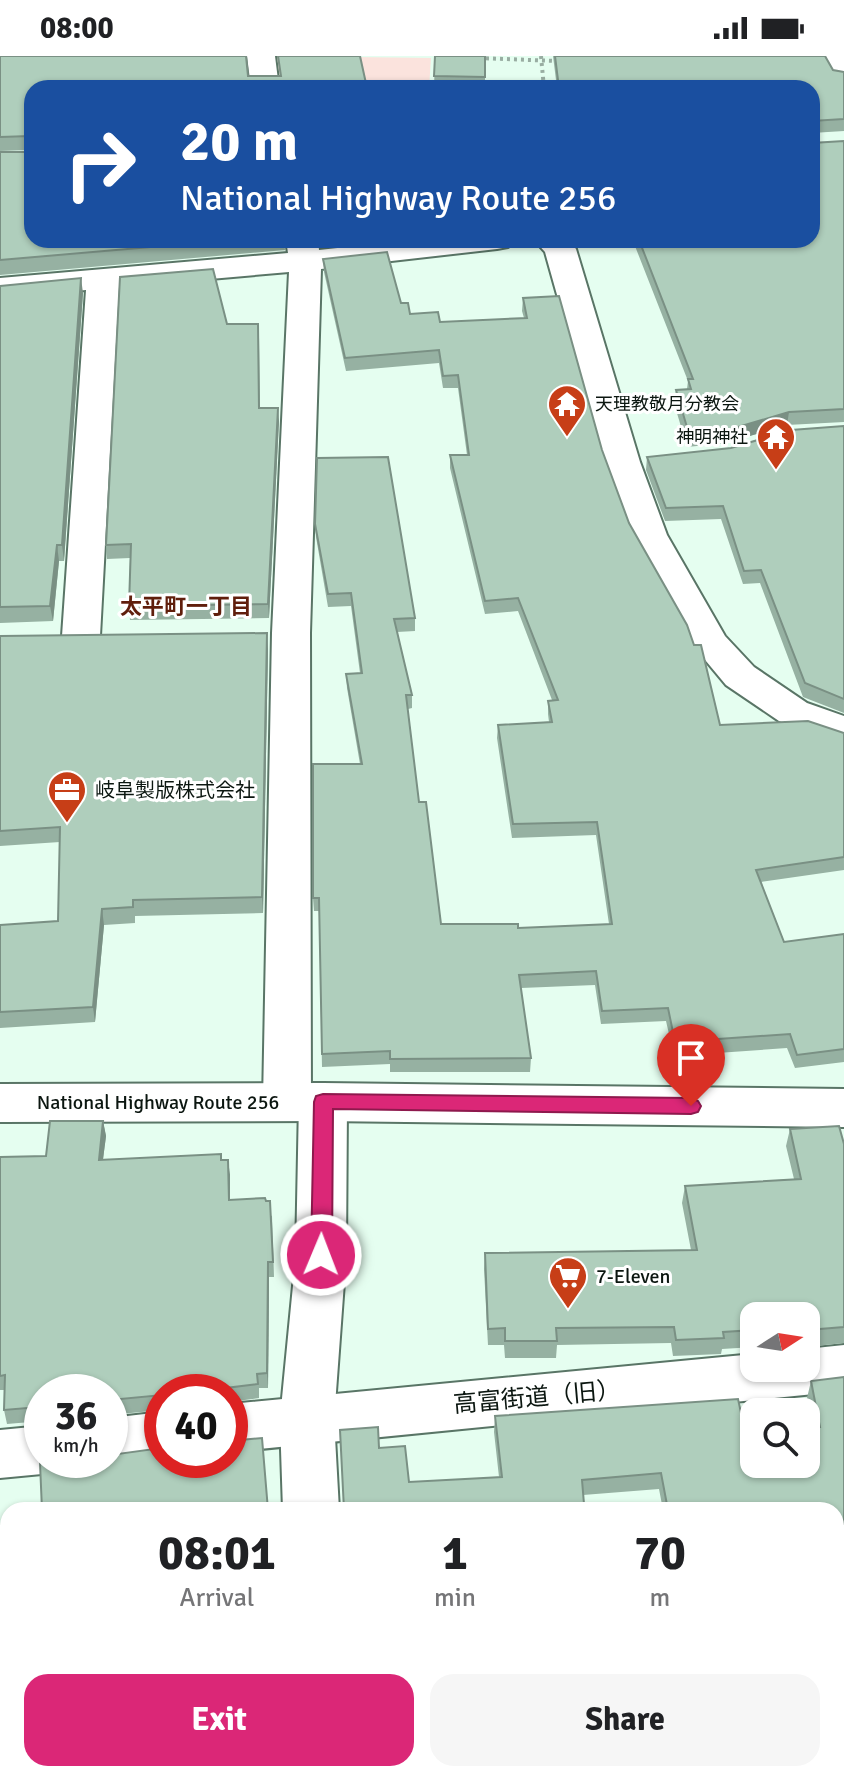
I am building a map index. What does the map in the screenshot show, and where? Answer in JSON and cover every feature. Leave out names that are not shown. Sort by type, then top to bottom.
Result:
[{"type":"main road","points":[[261,56],[264,80]]},
{"type":"main road","points":[[834,56],[844,75]]},
{"type":"main road","points":[[0,288],[103,279],[304,251],[357,248]]},
{"type":"main road","points":[[559,248],[622,462],[649,535],[710,643],[740,676],[793,712],[844,731]]},
{"type":"main road","points":[[304,251],[276,634],[305,1102],[321,1255],[307,1419],[311,1502]]},
{"type":"main road","points":[[40,637],[96,636],[103,279]]},
{"type":"main road","name":"National Highway Route 256","points":[[0,1103],[305,1102],[844,1108]]},
{"type":"main road","name":"高富街道（旧）","points":[[248,1426],[844,1368]]},
{"type":"main road","points":[[0,1454],[24,1452]]},
{"type":"path","points":[[469,57],[570,61]]},
{"type":"path","points":[[542,58],[543,80]]},
{"type":"shaded area","points":[[273,56],[431,58],[430,80],[276,80]]},
{"type":"building","points":[[0,56],[246,56],[248,76],[281,76],[278,56],[360,56],[365,80],[24,80],[24,136],[0,137]]},
{"type":"building","points":[[435,56],[485,56],[485,77],[434,76]]},
{"type":"building","points":[[555,56],[825,56],[833,70],[844,72],[844,119],[820,120],[820,80],[558,80]]},
{"type":"building","points":[[844,141],[844,409],[789,412],[728,430],[689,434],[676,390],[691,389],[688,379],[693,379],[642,248],[820,248],[820,142]]},
{"type":"building","points":[[0,152],[24,152],[24,248],[139,248],[0,260]]},
{"type":"building","points":[[387,252],[401,303],[408,303],[410,314],[438,312],[440,322],[527,318],[523,298],[559,296],[602,450],[629,523],[687,625],[694,645],[701,645],[720,725],[808,721],[844,733],[844,857],[756,870],[784,942],[844,934],[844,1049],[797,1055],[790,1034],[675,1042],[668,1008],[602,1011],[596,971],[519,975],[531,1058],[390,1059],[390,1051],[322,1054],[319,898],[313,898],[313,764],[362,764],[346,674],[362,673],[351,593],[328,594],[315,524],[317,458],[388,457],[415,618],[394,619],[412,695],[406,695],[419,802],[426,802],[441,924],[518,924],[518,928],[612,924],[597,822],[513,824],[498,725],[552,722],[548,701],[558,700],[518,598],[485,601],[450,455],[469,455],[458,375],[443,376],[439,350],[345,358],[323,259]]},
{"type":"building","points":[[213,269],[227,324],[258,324],[259,408],[278,408],[268,604],[129,606],[131,544],[106,545],[120,277]]},
{"type":"building","points":[[81,278],[62,545],[57,545],[50,606],[0,607],[0,286]]},
{"type":"building","points":[[844,426],[844,699],[805,683],[761,570],[744,571],[723,506],[666,508],[647,457],[731,448],[791,430]]},
{"type":"building","points":[[267,633],[262,897],[133,900],[133,907],[102,909],[93,1007],[0,1012],[0,925],[58,921],[60,827],[0,831],[0,636]]},
{"type":"building","points":[[50,1121],[103,1121],[99,1160],[221,1154],[221,1160],[228,1160],[229,1200],[265,1198],[270,1201],[273,1262],[268,1262],[267,1373],[257,1374],[258,1384],[248,1385],[248,1374],[144,1374],[144,1397],[128,1398],[128,1374],[24,1374],[24,1408],[4,1410],[5,1375],[0,1376],[0,1157],[46,1156]]},
{"type":"building","points":[[839,1126],[844,1144],[844,1327],[820,1329],[820,1302],[740,1302],[740,1331],[723,1332],[724,1338],[676,1340],[674,1327],[556,1328],[557,1341],[505,1341],[505,1328],[488,1329],[485,1253],[697,1250],[685,1186],[801,1179],[790,1129]]},
{"type":"building","points":[[844,1377],[844,1502],[666,1502],[661,1473],[582,1480],[584,1502],[344,1502],[340,1430],[378,1427],[379,1448],[405,1446],[409,1482],[502,1477],[495,1416],[738,1399],[740,1478],[820,1478],[820,1398],[814,1398],[811,1382]]},
{"type":"building","points":[[262,1438],[267,1502],[42,1502],[41,1478],[128,1478],[128,1453],[144,1450],[144,1478],[248,1478],[248,1439]]},
{"type":"place","name":"天理教敬月分教会","points":[[567,438]]},
{"type":"place","name":"神明神社","points":[[776,471]]},
{"type":"place","name":"岐阜製版株式会社","points":[[67,824]]},
{"type":"place","name":"7-Eleven","points":[[568,1310]]},
{"type":"district","name":"太平町一丁目","points":[[186,606]]},
{"type":"route","points":[[321,1255],[323,1102],[691,1106]]}]
